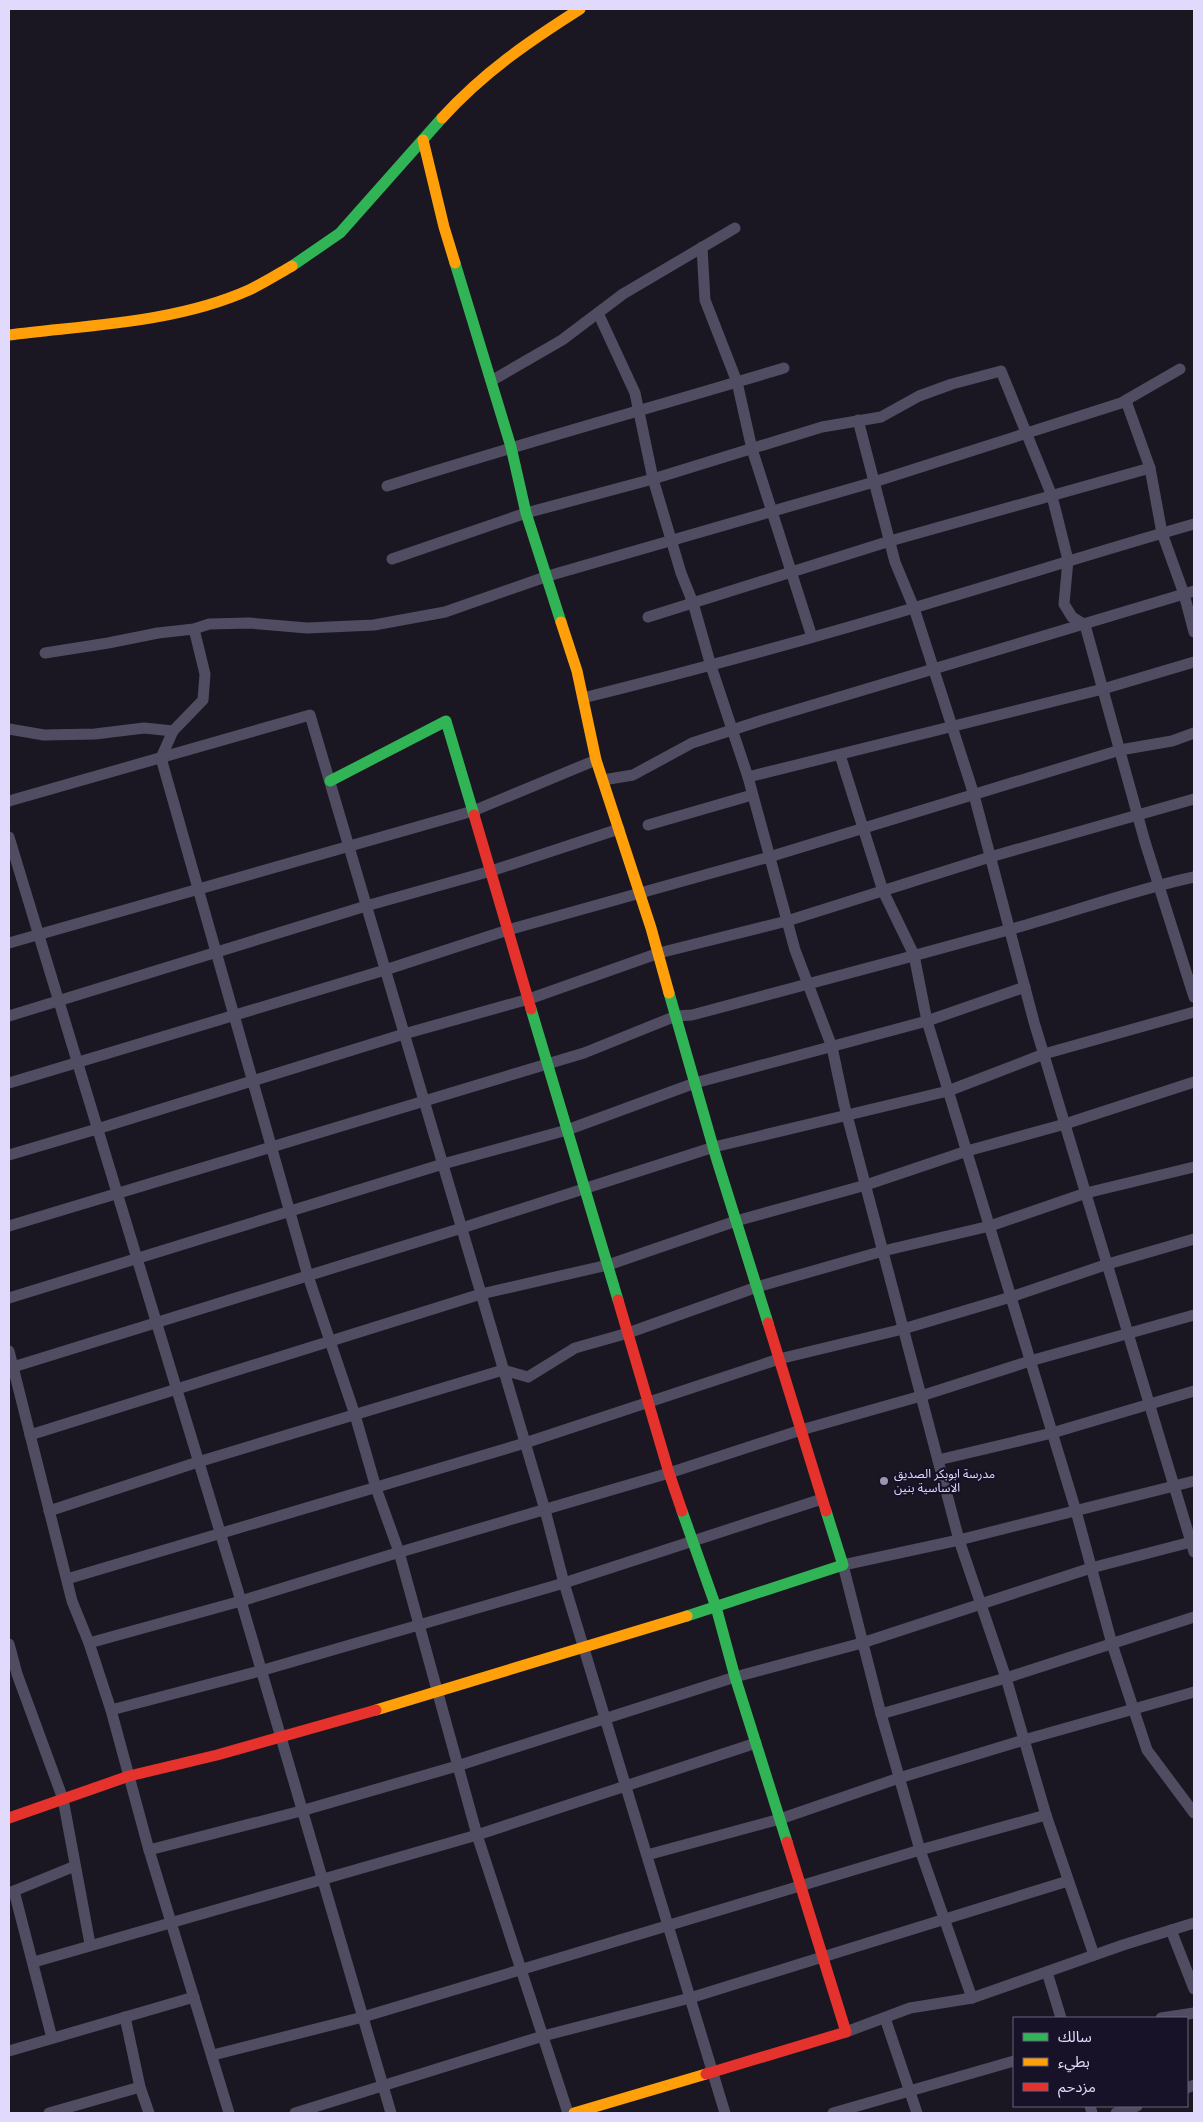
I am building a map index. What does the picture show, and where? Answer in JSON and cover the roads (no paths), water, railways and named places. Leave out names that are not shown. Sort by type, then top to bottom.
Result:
[{"type":"street","points":[[9,335],[157,317],[206,306],[248,290],[292,266],[340,233],[463,95],[519,48],[580,9]]},
{"type":"street","points":[[423,140],[444,227],[512,446],[526,513],[548,576],[583,698],[596,760],[640,892],[736,1221],[843,1565],[881,1714],[920,1850],[972,1998]]},
{"type":"street","points":[[491,381],[562,340],[623,294],[734,228]]},
{"type":"street","points":[[702,247],[705,300],[737,382],[752,449],[812,637]]},
{"type":"street","points":[[598,313],[635,393],[653,479],[681,573],[693,603],[711,666],[748,777],[787,922],[832,1047],[848,1116],[959,1540],[1006,1678],[1046,1815],[1094,1955]]},
{"type":"street","points":[[387,486],[512,446],[640,412],[784,368]]},
{"type":"street","points":[[45,653],[108,643],[158,632],[194,629],[209,624],[250,623],[307,628],[374,625],[445,612],[548,576],[874,482],[1027,434],[1126,401],[1180,369]]},
{"type":"street","points":[[392,559],[526,513],[653,479],[822,427],[881,417],[919,396],[1001,370],[1052,496],[1068,560],[1064,604],[1072,617],[1085,625],[1138,815],[1194,997]]},
{"type":"street","points":[[1126,401],[1150,468],[1162,533],[1189,592],[1194,632]]},
{"type":"street","points":[[149,1850],[457,1766],[735,1677],[862,1643],[1091,1568],[1193,1547],[1044,1054],[974,795],[950,727],[914,608],[896,562],[858,420]]},
{"type":"street","points":[[648,617],[890,541],[1150,468]]},
{"type":"street","points":[[583,698],[711,666],[914,608],[1068,560],[1194,524]]},
{"type":"street","points":[[603,780],[634,774],[692,743],[1189,592]]},
{"type":"street","points":[[194,629],[205,674],[203,700],[173,731],[161,758],[308,1276],[355,1415],[376,1488],[399,1552],[477,1835],[568,2113]]},
{"type":"street","points":[[748,777],[1103,689],[1194,662]]},
{"type":"street","points":[[9,801],[310,715],[525,1443],[564,1583],[725,2113]]},
{"type":"street","points":[[330,781],[446,721],[669,1473],[716,1607],[735,1677],[846,2032]]},
{"type":"street","points":[[9,729],[44,735],[95,734],[144,728],[173,731]]},
{"type":"street","points":[[9,1084],[385,970],[508,930],[769,857],[1120,750],[1172,741],[1194,733]]},
{"type":"street","points":[[840,755],[883,891],[914,955],[927,1021],[1076,1511],[1112,1644],[1147,1750],[1194,1813]]},
{"type":"street","points":[[9,944],[348,845],[473,811],[596,760]]},
{"type":"street","points":[[648,825],[752,795]]},
{"type":"street","points":[[9,1154],[97,1129],[404,1034],[529,999],[658,953],[787,922],[990,856],[1194,799]]},
{"type":"street","points":[[9,1016],[366,906],[490,871],[619,829]]},
{"type":"street","points":[[9,837],[241,1601],[391,2113]]},
{"type":"street","points":[[9,1226],[584,1053],[676,1016],[692,1014],[1010,930],[1082,910],[1159,884],[1194,877]]},
{"type":"street","points":[[9,1298],[443,1164],[568,1130],[695,1083],[927,1021],[1025,987]]},
{"type":"street","points":[[13,1367],[462,1228],[714,1147],[948,1091],[1044,1054],[1194,1012]]},
{"type":"street","points":[[30,1435],[481,1294],[608,1265],[736,1221],[866,1185],[967,1151],[1065,1124],[1194,1082]]},
{"type":"street","points":[[49,1511],[198,1462],[503,1370],[528,1377],[576,1348],[628,1333],[757,1287],[883,1251],[990,1226],[1086,1193],[1194,1167]]},
{"type":"street","points":[[67,1579],[525,1443],[779,1359],[903,1329],[1011,1297],[1108,1264],[1194,1239]]},
{"type":"street","points":[[89,1643],[241,1601],[399,1552],[669,1473],[801,1430],[921,1396],[1030,1361],[1194,1315]]},
{"type":"street","points":[[9,1351],[72,1601],[112,1710],[149,1850],[230,2113]]},
{"type":"street","points":[[938,1460],[1052,1433],[1194,1391]]},
{"type":"street","points":[[9,1818],[129,1776],[281,1737],[438,1692],[716,1607],[843,1565],[959,1540],[1194,1481]]},
{"type":"street","points":[[112,1710],[260,1671],[564,1583],[822,1499]]},
{"type":"street","points":[[881,1714],[1006,1678],[1194,1617]]},
{"type":"street","points":[[9,1644],[17,1674],[63,1799],[90,1944]]},
{"type":"street","points":[[647,1855],[780,1820],[899,1778],[1194,1692]]},
{"type":"street","points":[[34,1962],[90,1944],[477,1835],[756,1743]]},
{"type":"street","points":[[213,2055],[363,2017],[920,1850],[1046,1815]]},
{"type":"street","points":[[52,2038],[34,1962],[11,1892],[75,1866]]},
{"type":"street","points":[[295,2113],[543,2036],[690,1998],[1068,1881]]},
{"type":"street","points":[[574,2113],[846,2032],[910,2008],[972,1998],[1094,1955],[1194,1923]]},
{"type":"street","points":[[1171,1930],[1194,1990]]},
{"type":"street","points":[[1047,1972],[1061,2017]]},
{"type":"street","points":[[9,2051],[194,1997]]},
{"type":"street","points":[[1168,2017],[1194,2013]]},
{"type":"street","points":[[125,2017],[140,2087],[148,2113]]},
{"type":"street","points":[[886,2018],[908,2091],[917,2113]]},
{"type":"street","points":[[833,2113],[1013,2061]]},
{"type":"street","points":[[51,2113],[140,2087]]},
{"type":"street","points":[[1116,2113],[1134,2107]]},
{"type":"place","name":"مدرسة ابوبكر الصديق الاساسية بنين","points":[[884,1481]]}]
